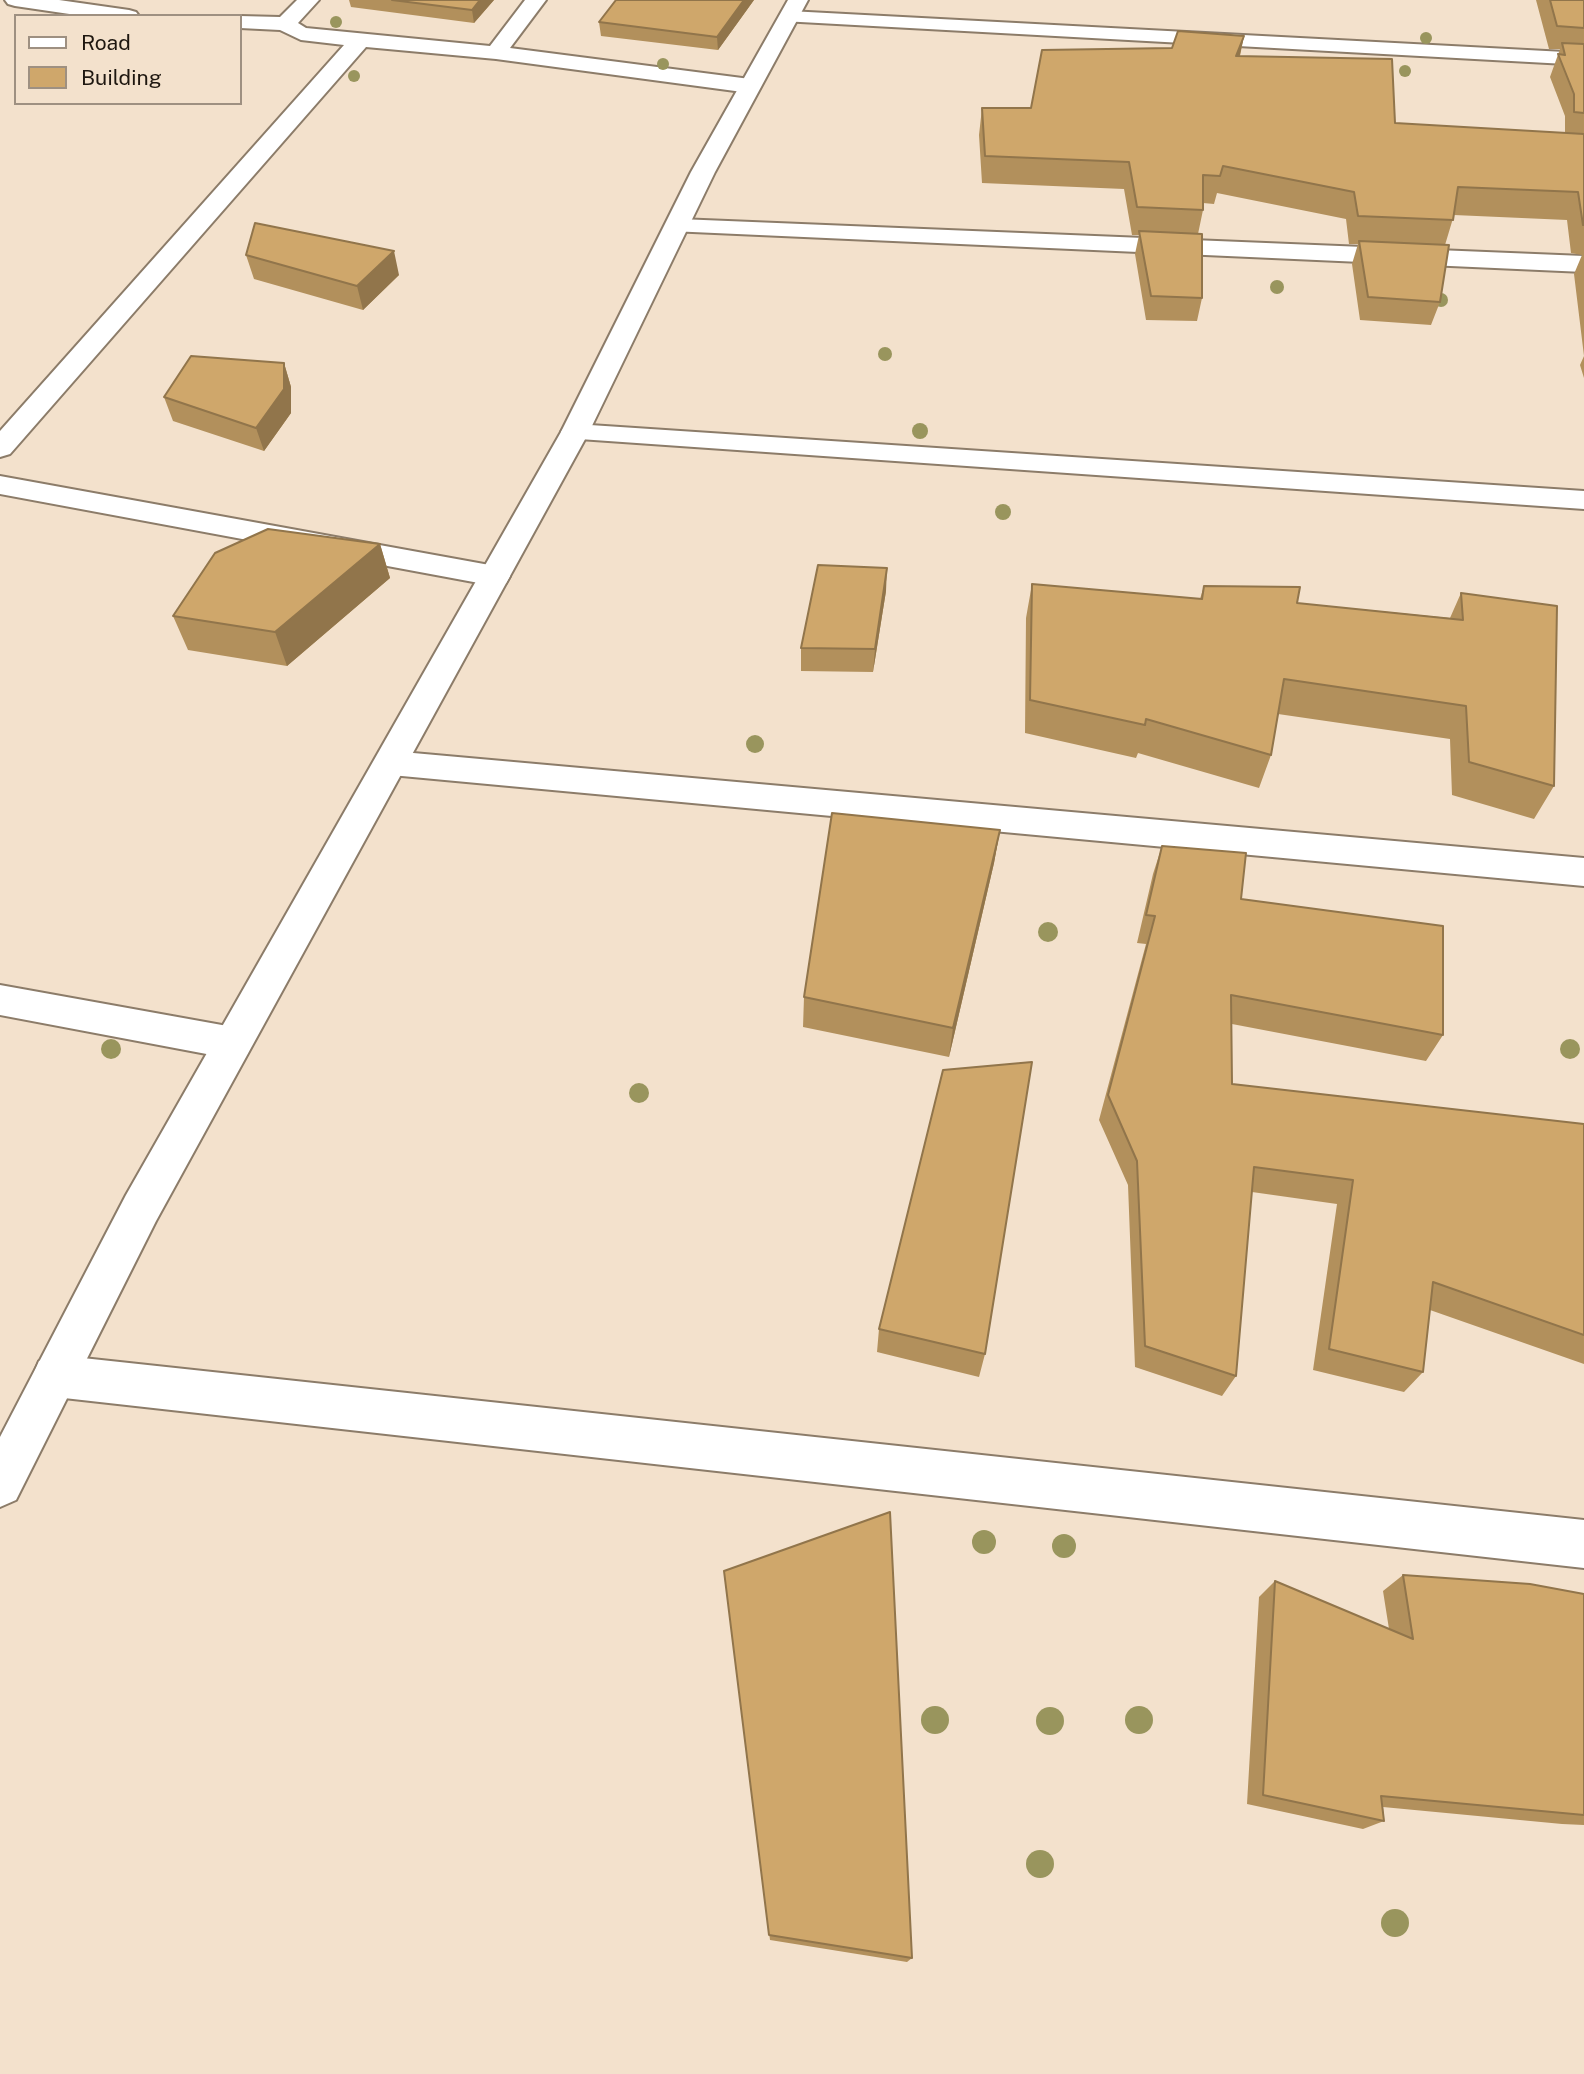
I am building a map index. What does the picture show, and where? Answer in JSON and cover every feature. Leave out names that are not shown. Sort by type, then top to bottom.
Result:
[{"type":"street","points":[[15,0],[115,14]]},
{"type":"street","points":[[285,24],[309,0]]},
{"type":"street","points":[[496,53],[536,0]]},
{"type":"street","points":[[0,1484],[141,1208],[575,432],[679,226],[703,172],[793,8],[1584,60]]},
{"type":"street","points":[[242,22],[285,24],[301,33],[496,53],[750,86]]},
{"type":"street","points":[[0,448],[361,38]]},
{"type":"street","points":[[679,226],[1584,264]]},
{"type":"street","points":[[575,432],[1584,500]]},
{"type":"street","points":[[0,485],[495,576]]},
{"type":"street","points":[[391,763],[1584,872]]},
{"type":"street","points":[[0,1000],[233,1043]]},
{"type":"street","points":[[55,1376],[1584,1544]]},
{"type":"building","points":[[392,0],[480,0],[472,10]]},
{"type":"building","points":[[616,0],[744,0],[717,37],[599,22]]},
{"type":"building","points":[[1550,0],[1584,0],[1584,28],[1557,26]]},
{"type":"building","points":[[1178,31],[1244,36],[1236,56],[1392,59],[1395,123],[1584,134],[1584,225],[1578,192],[1458,187],[1453,220],[1358,216],[1354,192],[1223,166],[1220,176],[1203,175],[1203,210],[1137,207],[1129,162],[985,156],[982,108],[1031,108],[1042,50],[1172,48]]},
{"type":"building","points":[[1562,43],[1584,44],[1584,113],[1574,112],[1574,94],[1558,54],[1565,55]]},
{"type":"building","points":[[255,223],[394,251],[357,286],[246,255]]},
{"type":"building","points":[[1139,231],[1202,234],[1202,298],[1151,296]]},
{"type":"building","points":[[1359,241],[1449,245],[1440,302],[1368,297]]},
{"type":"building","points":[[191,356],[284,363],[284,389],[256,428],[164,397]]},
{"type":"building","points":[[268,529],[380,544],[275,632],[173,616],[215,553]]},
{"type":"building","points":[[818,565],[887,568],[875,649],[801,648]]},
{"type":"building","points":[[1032,584],[1202,599],[1204,586],[1300,587],[1297,603],[1463,620],[1461,593],[1557,606],[1554,786],[1469,762],[1466,706],[1284,679],[1271,755],[1146,719],[1145,725],[1030,700]]},
{"type":"building","points":[[832,813],[1000,830],[953,1028],[804,997]]},
{"type":"building","points":[[1162,846],[1246,853],[1241,899],[1443,926],[1443,1035],[1231,995],[1232,1084],[1584,1124],[1584,1335],[1433,1282],[1423,1372],[1329,1349],[1353,1180],[1254,1167],[1236,1376],[1145,1346],[1137,1161],[1108,1095],[1155,916],[1146,915]]},
{"type":"building","points":[[1032,1062],[985,1354],[879,1329],[943,1070]]},
{"type":"building","points":[[890,1512],[912,1958],[769,1935],[724,1571]]},
{"type":"building","points":[[1403,1575],[1530,1584],[1584,1594],[1584,1815],[1381,1796],[1384,1821],[1263,1795],[1275,1581],[1413,1639]]}]
